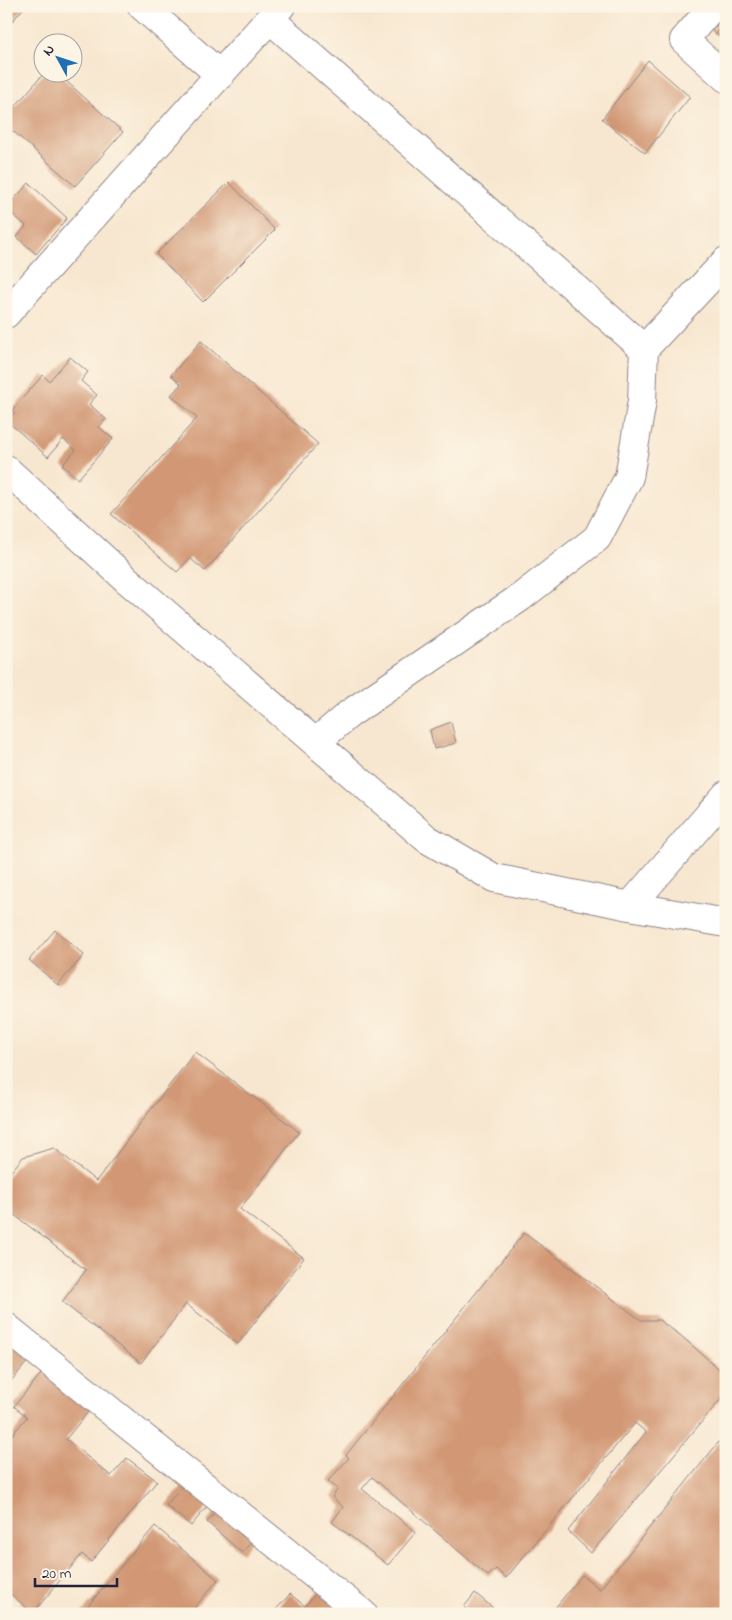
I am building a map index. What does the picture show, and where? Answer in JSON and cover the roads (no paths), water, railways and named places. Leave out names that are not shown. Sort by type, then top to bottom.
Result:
[{"type":"street","points":[[142,6],[220,75]]},
{"type":"street","points":[[714,6],[684,40],[726,78]]},
{"type":"street","points":[[6,314],[276,13],[644,349]]},
{"type":"street","points":[[316,742],[349,714],[521,597],[597,538],[629,477],[642,401],[644,349],[726,261]]},
{"type":"street","points":[[6,469],[126,579],[427,840],[494,878],[630,906],[726,923]]},
{"type":"street","points":[[630,906],[726,795]]},
{"type":"street","points":[[6,1327],[363,1614]]}]
